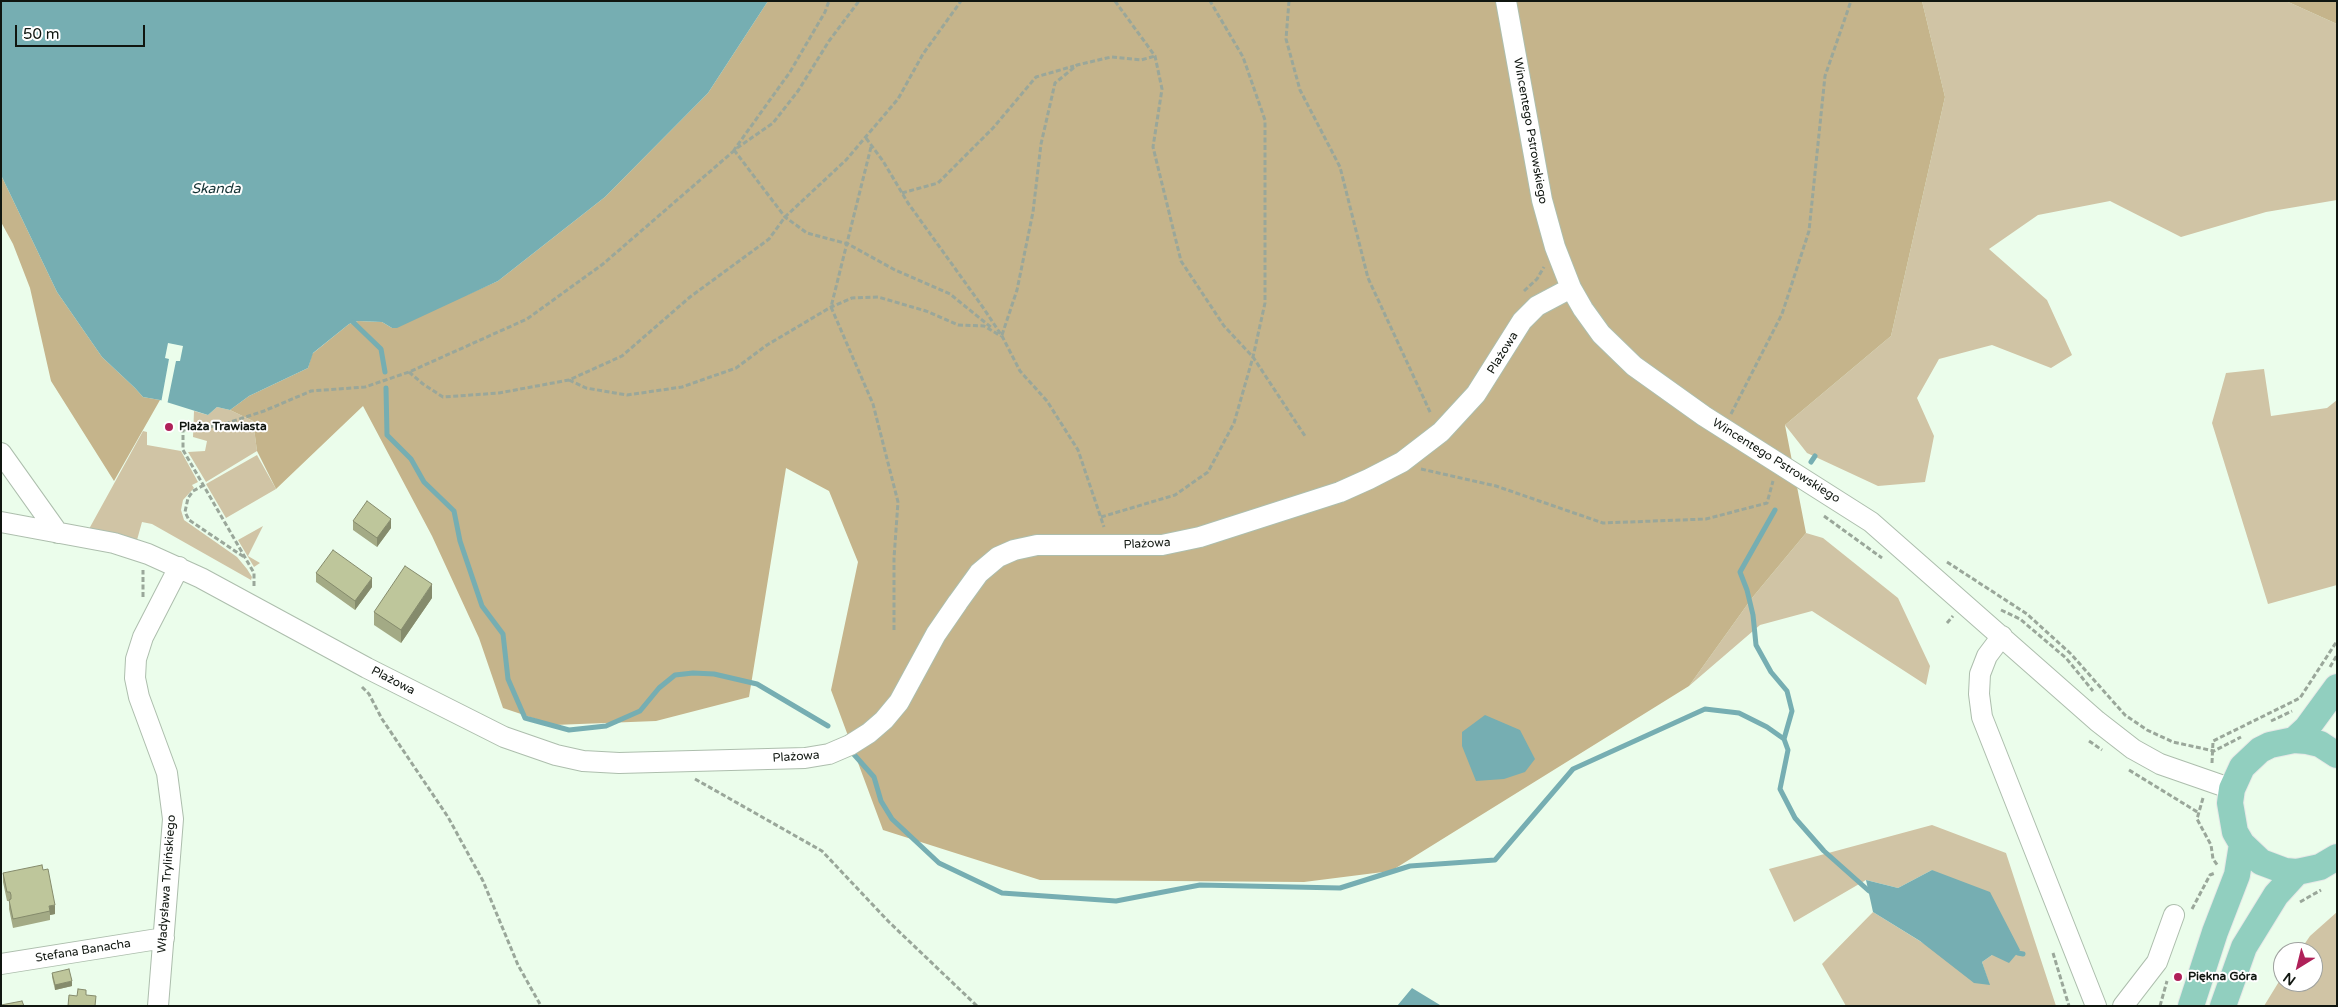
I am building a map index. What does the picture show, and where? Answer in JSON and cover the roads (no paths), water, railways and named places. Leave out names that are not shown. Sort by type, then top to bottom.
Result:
[{"type":"main road","points":[[2294,740],[2307,728],[2332,680]]},
{"type":"main road","points":[[2337,755],[2320,744],[2294,740],[2270,745],[2260,750],[2242,767],[2232,788],[2230,803],[2235,832],[2242,844],[2261,862],[2284,871],[2298,872],[2320,867],[2337,857]]},
{"type":"main road","points":[[2191,1006],[2209,948],[2237,875],[2242,844]]},
{"type":"main road","points":[[2223,1006],[2244,947],[2276,895],[2298,872]]},
{"type":"street","name":"Wincentego Pstrowskiego","points":[[1506,1],[1542,200],[1555,246],[1570,288],[1601,334],[1634,366],[1723,429],[1871,522],[2097,721],[2133,749],[2160,764],[2232,788]]},
{"type":"street","name":"Plażowa","points":[[1,522],[114,543],[179,567],[376,673],[523,746],[583,761],[619,763],[804,758],[829,754],[850,745],[869,733],[884,720],[899,702],[936,634],[979,574],[998,557],[1014,550],[1037,545],[1162,545],[1200,537],[1340,492],[1369,479],[1402,462],[1442,432],[1476,394],[1522,321],[1537,306],[1570,288]]},
{"type":"street","points":[[1,453],[58,533]]},
{"type":"street","name":"Władysława Trylińskiego","points":[[158,1006],[173,819],[167,773],[146,717],[135,678],[136,660],[143,637],[179,567]]},
{"type":"street","points":[[2002,636],[1987,656],[1980,674],[1978,694],[1982,717],[2096,1006]]},
{"type":"street","points":[[2123,1006],[2156,962],[2181,915]]},
{"type":"street","name":"Stefana Banacha","points":[[1,964],[164,938]]},
{"type":"water","name":"Skanda","points":[[1,1],[768,1],[708,93],[605,197],[498,281],[397,328],[392,328],[382,322],[358,321],[349,324],[313,353],[308,368],[249,396],[230,410],[217,407],[208,415],[160,400],[143,397],[102,357],[57,292],[1,175]]},
{"type":"water","points":[[1485,715],[1520,730],[1535,759],[1525,772],[1504,779],[1476,781],[1462,746],[1462,732]]},
{"type":"water","points":[[1932,870],[1990,892],[2020,950],[2009,963],[1992,955],[1982,962],[1990,985],[1974,983],[1920,941],[1873,912],[1866,880],[1898,888]]},
{"type":"water","points":[[1412,988],[1440,1005],[1441,1006],[1397,1006]]},
{"type":"waterway","points":[[353,322],[381,349],[385,372]]},
{"type":"waterway","points":[[386,388],[387,435],[411,459],[424,482],[454,511],[460,541],[482,606],[503,634],[508,679],[525,718],[569,730],[606,726],[640,711],[659,688],[675,675],[693,673],[714,674],[757,684],[828,726]]},
{"type":"waterway","points":[[1811,462],[1815,456]]},
{"type":"waterway","points":[[1775,510],[1740,572],[1753,615],[1756,645],[1771,672],[1787,691],[1792,711],[1784,739]]},
{"type":"waterway","points":[[850,750],[874,777],[881,801],[892,819],[939,863],[1002,893],[1116,901],[1200,885],[1340,888],[1410,866],[1495,860],[1573,769],[1705,709],[1739,713],[1767,727],[1784,739],[1788,750],[1780,789],[1795,818],[1824,851],[1869,891]]},
{"type":"waterway","points":[[2018,953],[2023,954]]},
{"type":"place","name":"Plaża Trawiasta","points":[[169,427]]},
{"type":"place","name":"Piękna Góra","points":[[2178,977]]}]
